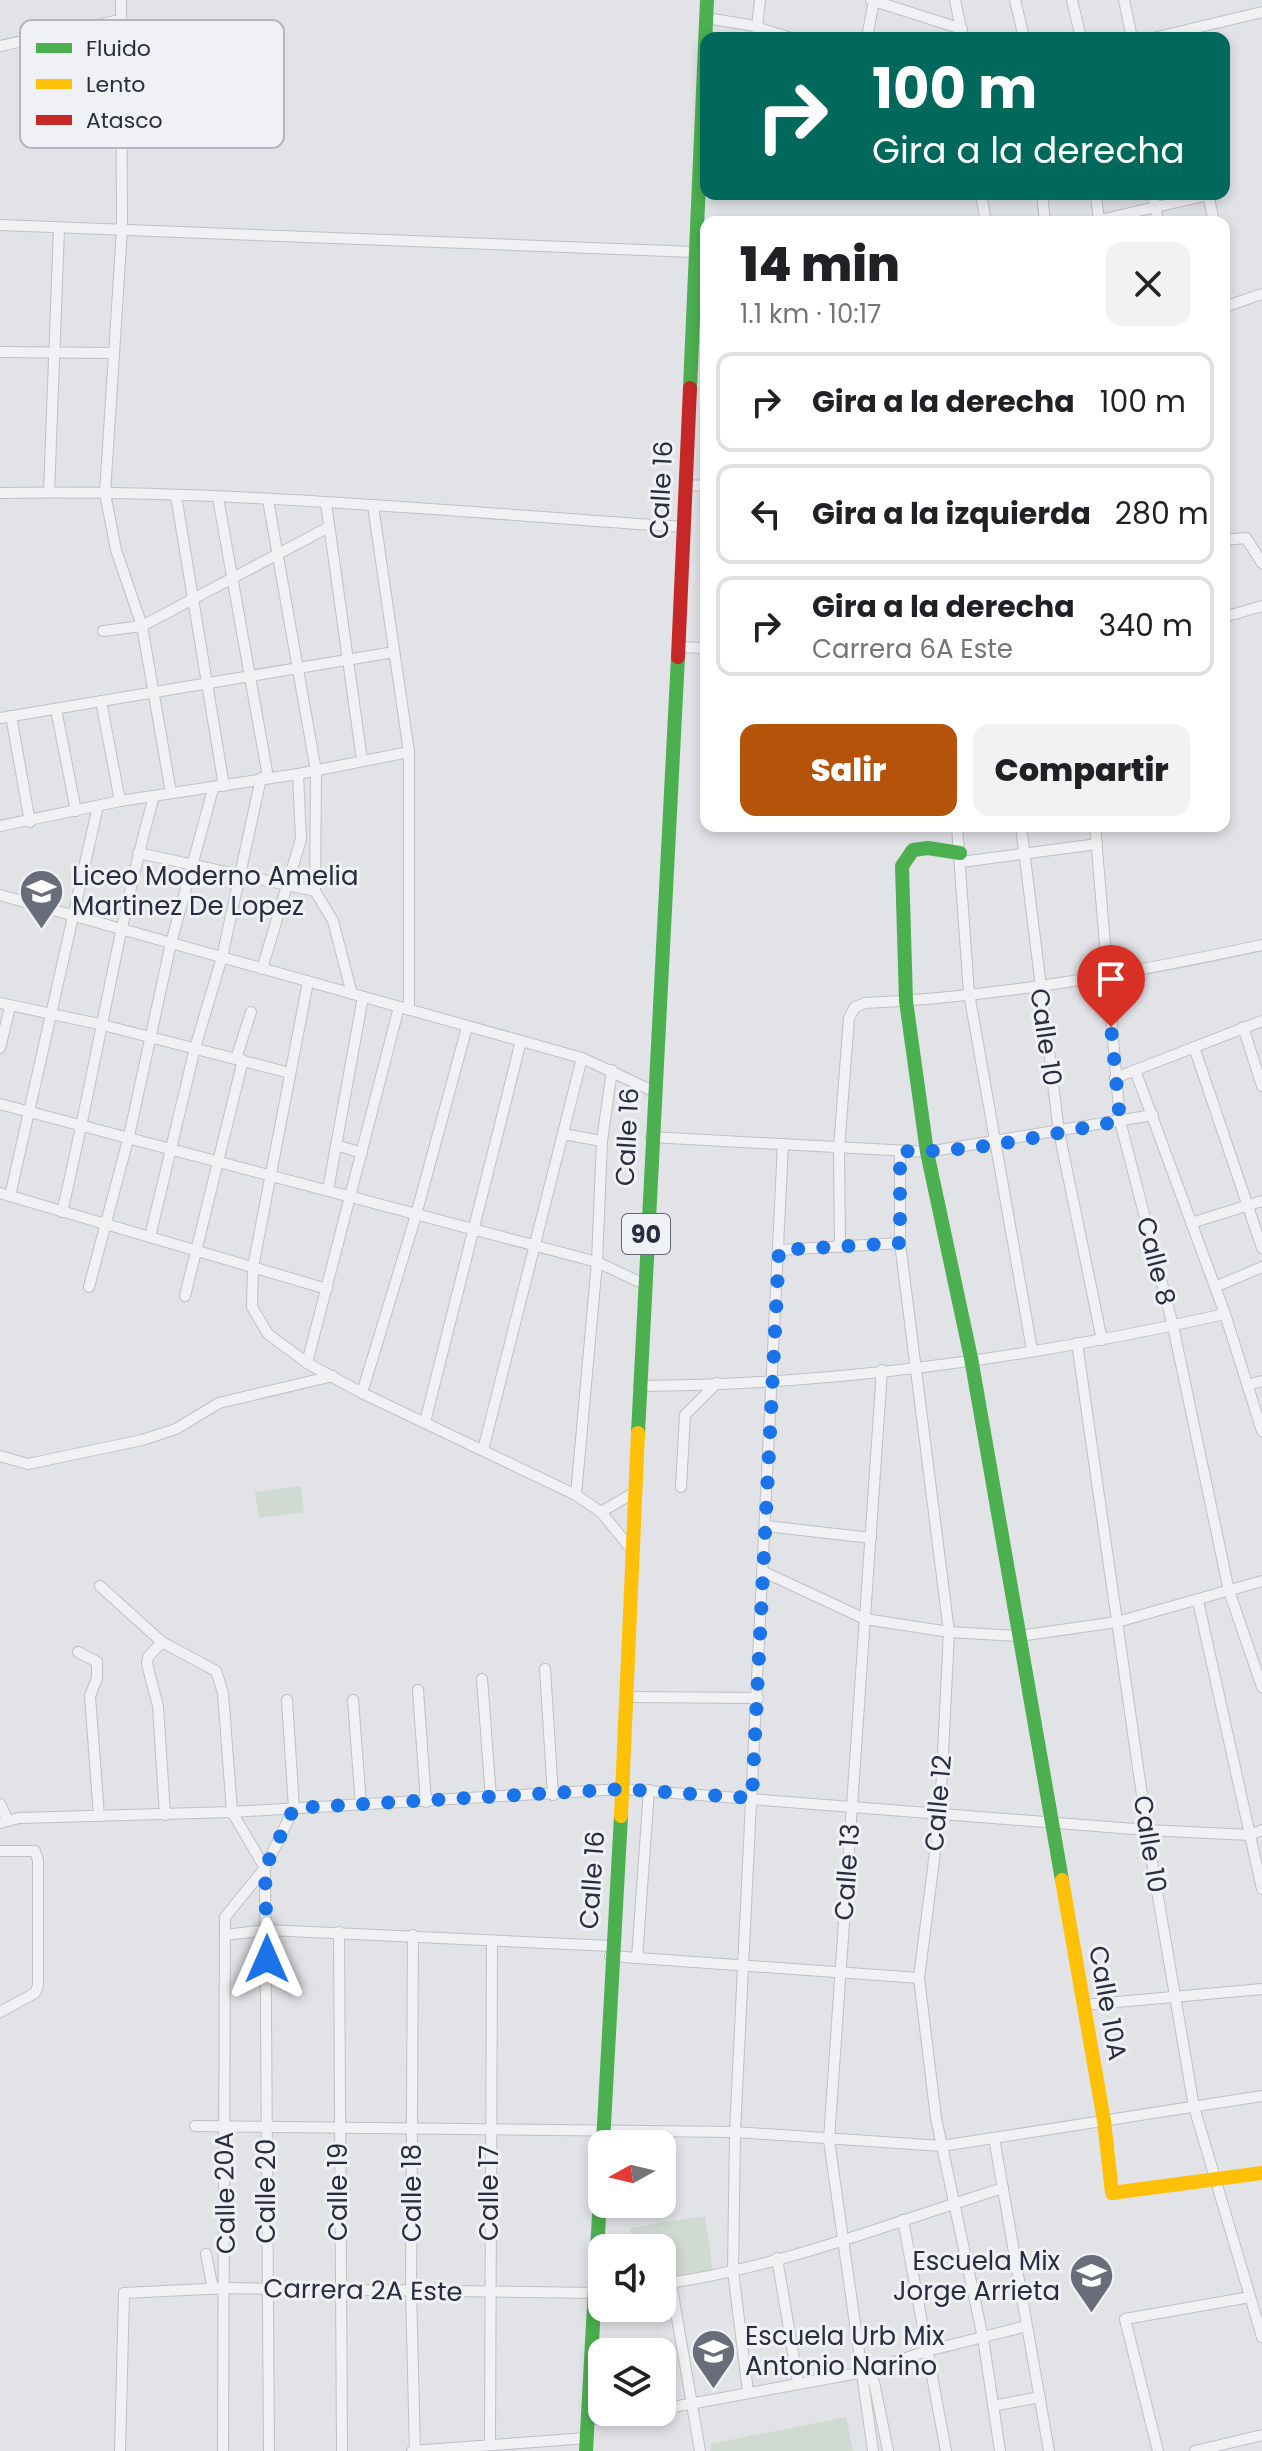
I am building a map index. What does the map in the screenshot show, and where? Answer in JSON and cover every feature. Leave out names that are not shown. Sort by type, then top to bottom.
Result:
[{"type":"main road","name":"90","points":[[706,18],[707,0]]},
{"type":"main road","name":"Calle 16","points":[[705,32],[706,18]]},
{"type":"main road","name":"Calle 16","points":[[602,2130],[627,1697],[653,1091],[668,873],[700,135]]},
{"type":"main road","name":"Calle 10A","points":[[960,858],[928,848],[913,850],[902,866],[906,1001],[927,1152],[971,1358],[1104,2121],[1112,2193],[1216,2179]]},
{"type":"main road","points":[[1216,2179],[1262,2173]]},
{"type":"main road","name":"Calle 16","points":[[586,2444],[588,2420]]},
{"type":"street","points":[[120,20],[121,0]]},
{"type":"street","points":[[753,26],[760,0]]},
{"type":"street","points":[[868,32],[873,0],[958,32]]},
{"type":"street","points":[[955,0],[963,32]]},
{"type":"street","points":[[1015,0],[1023,32]]},
{"type":"street","points":[[1072,0],[1080,32]]},
{"type":"street","points":[[1124,0],[1131,32]]},
{"type":"street","points":[[1192,32],[1262,12]]},
{"type":"street","points":[[706,18],[772,32]]},
{"type":"street","points":[[0,46],[20,42]]},
{"type":"street","points":[[121,148],[122,230],[105,493],[116,550],[142,626],[171,793]]},
{"type":"street","points":[[1154,200],[1157,216]]},
{"type":"street","points":[[1118,216],[1184,200]]},
{"type":"street","points":[[0,225],[694,252]]},
{"type":"street","points":[[49,492],[59,229]]},
{"type":"street","points":[[1230,305],[1262,294]]},
{"type":"street","points":[[0,352],[113,353]]},
{"type":"street","points":[[686,485],[700,486]]},
{"type":"street","points":[[0,493],[105,493],[268,500],[683,527]]},
{"type":"street","points":[[89,1287],[129,1136],[171,943],[219,788],[207,685],[176,496]]},
{"type":"street","points":[[150,1237],[265,777],[218,498]]},
{"type":"street","points":[[268,500],[316,771],[315,891],[333,921],[357,996],[328,1190]]},
{"type":"street","points":[[326,503],[362,760]]},
{"type":"street","points":[[307,1363],[362,1153],[404,1009],[409,752],[373,506]]},
{"type":"street","points":[[103,631],[142,626],[329,527]]},
{"type":"street","points":[[1230,539],[1246,538],[1262,563]]},
{"type":"street","points":[[1230,615],[1262,606]]},
{"type":"street","points":[[678,647],[700,648]]},
{"type":"street","points":[[30,822],[6,717],[394,652]]},
{"type":"street","points":[[101,701],[120,801]]},
{"type":"street","points":[[56,709],[76,811]]},
{"type":"street","points":[[0,826],[120,801],[219,788],[409,752]]},
{"type":"street","points":[[262,969],[301,839],[298,774]]},
{"type":"street","points":[[62,1212],[83,1124],[99,1024],[154,796]]},
{"type":"street","points":[[98,806],[29,1110],[5,1194],[327,1289]]},
{"type":"street","points":[[958,832],[969,993],[1032,1350]]},
{"type":"street","name":"Calle 10","points":[[1021,832],[1038,986],[1059,1132],[1102,1340]]},
{"type":"street","name":"Calle 8","points":[[1096,832],[1120,1121],[1173,1326],[1229,1591],[1262,1687]]},
{"type":"street","points":[[301,839],[315,840]]},
{"type":"street","points":[[960,858],[1023,854],[1097,844]]},
{"type":"street","points":[[138,853],[315,891]]},
{"type":"street","points":[[0,895],[582,1058],[653,1091]]},
{"type":"street","points":[[840,1247],[839,1148],[849,1018],[855,1007],[865,1003],[906,1001],[1108,976],[1195,962],[1262,945]]},
{"type":"street","points":[[308,982],[253,1267],[252,1307],[268,1334],[307,1363],[362,1393],[576,1495],[601,1512],[634,1551]]},
{"type":"street","points":[[0,1048],[5,1005],[99,1024],[290,1073]]},
{"type":"street","points":[[185,1296],[251,1012]]},
{"type":"street","points":[[1115,1078],[1262,1021]]},
{"type":"street","points":[[362,1393],[416,1215],[467,1027]]},
{"type":"street","points":[[1243,1027],[1262,1086]]},
{"type":"street","points":[[425,1422],[521,1041]]},
{"type":"street","points":[[1194,1047],[1262,1248]]},
{"type":"street","points":[[483,1450],[582,1058]]},
{"type":"street","points":[[576,1495],[597,1262],[602,1141],[612,1070]]},
{"type":"street","points":[[1135,1070],[1225,1314],[1262,1431]]},
{"type":"street","points":[[0,1104],[597,1262],[644,1284]]},
{"type":"street","points":[[651,1137],[927,1152],[1153,1115]]},
{"type":"street","points":[[563,1134],[602,1141]]},
{"type":"street","points":[[748,2392],[733,2271],[735,2132],[774,1380],[783,1144]]},
{"type":"street","points":[[336,1145],[362,1153]]},
{"type":"street","name":"Calle 12","points":[[900,1151],[900,1243],[913,1367],[949,1632],[940,1813],[919,1978],[942,2146],[983,2338],[1000,2451]]},
{"type":"street","points":[[1191,1223],[1262,1201]]},
{"type":"street","points":[[779,1250],[900,1243]]},
{"type":"street","points":[[1215,1287],[1262,1267]]},
{"type":"street","points":[[639,1386],[774,1380],[913,1367],[1102,1340],[1225,1314]]},
{"type":"street","name":"Calle 10","points":[[1077,1343],[1147,1830],[1194,2107],[1262,2337]]},
{"type":"street","name":"Calle 13","points":[[873,2451],[860,2384],[864,2372],[829,2140],[882,1370]]},
{"type":"street","points":[[0,1456],[28,1464],[142,1440],[176,1429],[219,1403],[333,1376]]},
{"type":"street","points":[[1247,1385],[1262,1381]]},
{"type":"street","points":[[681,1487],[685,1415],[717,1383]]},
{"type":"street","points":[[601,1512],[635,1492]]},
{"type":"street","points":[[766,1526],[871,1538]]},
{"type":"street","points":[[764,1572],[865,1619],[949,1632],[1019,1636],[1117,1622],[1262,1581]]},
{"type":"street","points":[[100,1586],[162,1642],[216,1671],[221,1681],[232,1812],[265,1868]]},
{"type":"street","points":[[1198,1601],[1262,1889]]},
{"type":"street","points":[[162,1642],[148,1657],[147,1664],[158,1706],[165,1815]]},
{"type":"street","points":[[78,1652],[97,1662],[97,1678],[90,1696],[99,1816]]},
{"type":"street","points":[[545,1669],[553,1795]]},
{"type":"street","points":[[482,1679],[491,1798]]},
{"type":"street","points":[[418,1690],[426,1802]]},
{"type":"street","points":[[627,1697],[758,1698]]},
{"type":"street","points":[[287,1700],[294,1808],[265,1868],[227,1913],[225,1935],[268,1930],[413,1935],[611,1951],[637,1958],[919,1978]]},
{"type":"street","points":[[353,1700],[361,1805]]},
{"type":"street","points":[[0,1804],[4,1822],[426,1802],[622,1789],[1147,1830],[1250,1835],[1262,1830]]},
{"type":"street","points":[[637,1958],[649,1790]]},
{"type":"street","points":[[0,1851],[28,1849],[35,1851],[38,1860],[38,1986],[35,1993],[0,2012]]},
{"type":"street","name":"Calle 20","points":[[265,1868],[268,1930],[266,2289],[269,2451]]},
{"type":"street","name":"Calle 19","points":[[339,1932],[337,2129],[342,2451]]},
{"type":"street","name":"Calle 20A","points":[[223,2451],[225,1935]]},
{"type":"street","name":"Calle 18","points":[[413,1935],[413,2451]]},
{"type":"street","name":"Calle 17","points":[[490,2445],[492,1941]]},
{"type":"street","points":[[1084,2005],[1262,1989]]},
{"type":"street","points":[[676,2131],[735,2132],[942,2146],[1262,2096]]},
{"type":"street","points":[[195,2126],[602,2130]]},
{"type":"street","points":[[994,2138],[1049,2451]]},
{"type":"street","points":[[676,2281],[733,2271],[843,2240],[1003,2188]]},
{"type":"street","points":[[903,2220],[946,2451]]},
{"type":"street","points":[[206,2254],[213,2289]]},
{"type":"street","points":[[777,2258],[798,2382]]},
{"type":"street","name":"Carrera 2A Este","points":[[120,2451],[124,2293],[226,2288],[588,2292]]},
{"type":"street","points":[[1158,2451],[1125,2319],[1250,2297]]},
{"type":"street","points":[[674,2322],[700,2451]]},
{"type":"street","points":[[676,2407],[864,2372],[927,2351],[1027,2326]]},
{"type":"street","name":"Calle 13","points":[[864,2372],[874,2382],[888,2451]]},
{"type":"street","points":[[993,2406],[1040,2397]]},
{"type":"street","points":[[1195,2451],[1225,2448],[1262,2435]]},
{"type":"street","points":[[413,2451],[490,2445],[586,2444]]},
{"type":"shaded area","points":[[301,1486],[304,1512],[259,1518],[255,1492]]},
{"type":"shaded area","points":[[705,2216],[713,2273],[676,2278],[676,2234],[631,2234],[630,2228]]},
{"type":"shaded area","points":[[846,2417],[853,2451],[711,2451],[710,2444]]},
{"type":"traffic: fast","points":[[706,32],[707,0]]},
{"type":"traffic: fast","points":[[690,388],[700,160]]},
{"type":"traffic: fast","points":[[638,1433],[678,657]]},
{"type":"traffic: fast","points":[[960,853],[928,848],[913,850],[902,866],[906,1001],[927,1152],[971,1358],[1062,1880]]},
{"type":"traffic: fast","points":[[586,2451],[621,1816]]},
{"type":"traffic: slow","points":[[621,1816],[638,1433]]},
{"type":"traffic: slow","points":[[1062,1880],[1104,2121],[1112,2193],[1262,2173]]},
{"type":"traffic: jam","points":[[678,657],[690,388]]},
{"type":"place","name":"Liceo Moderno Amelia Martinez De Lopez","points":[[41,930]]},
{"type":"place","name":"Escuela Mix Jorge Arrieta","points":[[1091,2315]]},
{"type":"place","name":"Escuela Urb Mix Antonio Narino","points":[[714,2390]]},
{"type":"route","points":[[267,1959],[265,1868],[294,1808],[622,1789],[752,1798],[779,1250],[900,1243],[900,1151],[927,1152],[996,1143],[1120,1121],[1111,1027]]}]
